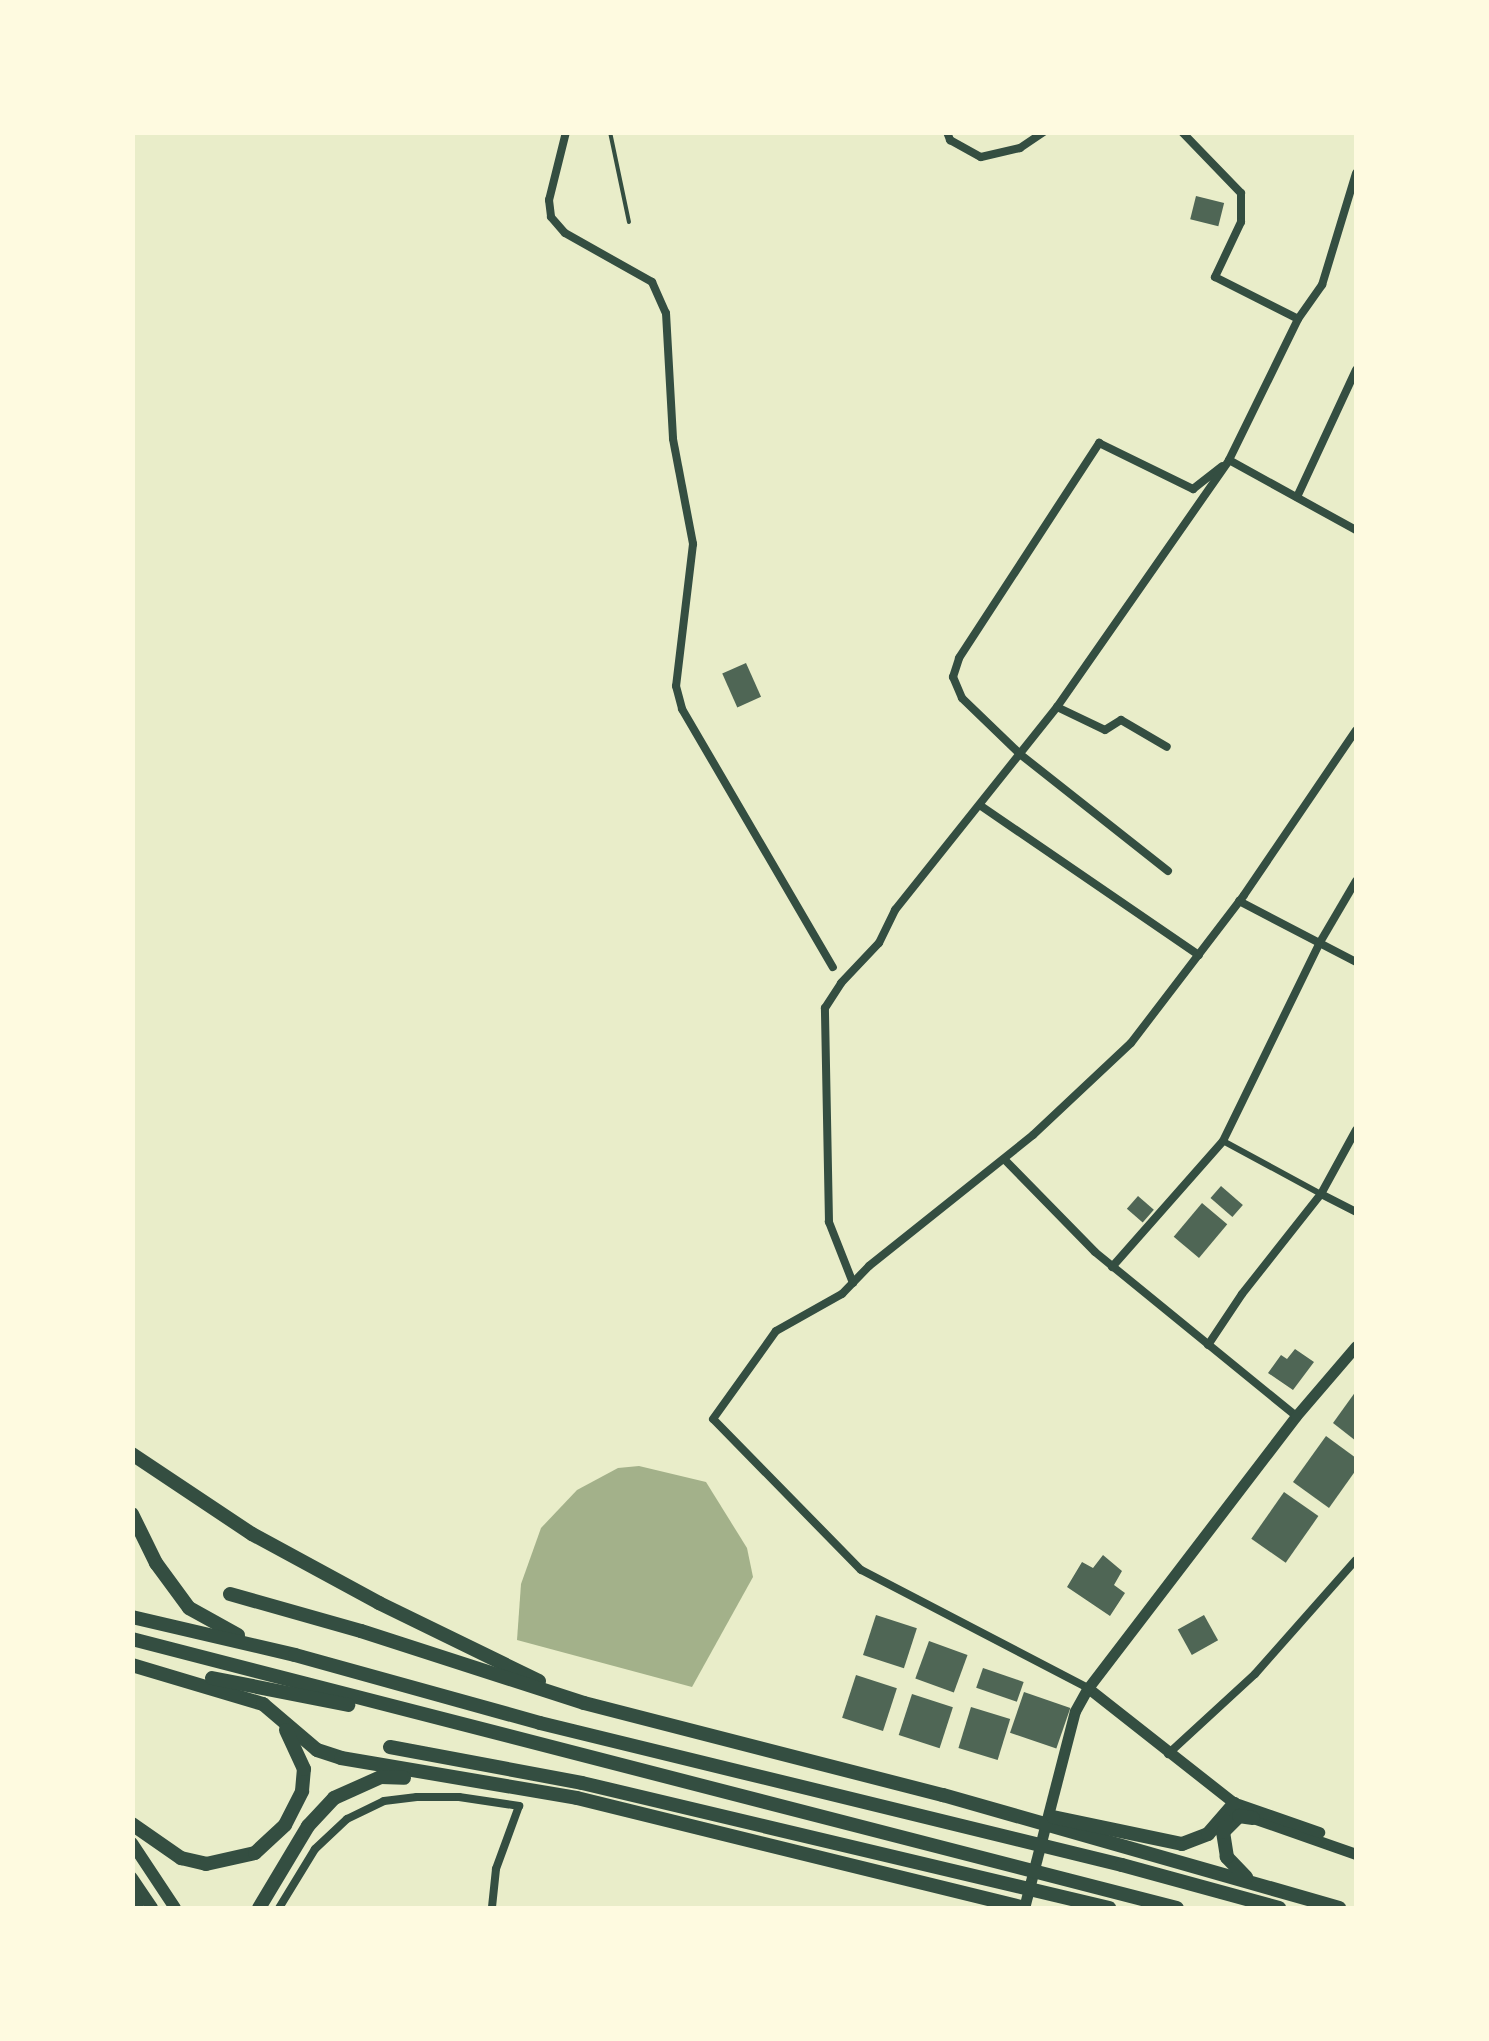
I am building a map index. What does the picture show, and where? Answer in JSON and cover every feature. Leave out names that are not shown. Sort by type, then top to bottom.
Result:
[{"type":"highway","points":[[132,1454],[269,1543],[379,1604],[584,1704]]},
{"type":"highway","points":[[132,1514],[156,1563],[189,1608],[233,1633],[295,1655]]},
{"type":"highway","points":[[230,1594],[361,1631],[584,1704],[943,1795],[1339,1908]]},
{"type":"highway","points":[[132,1617],[295,1655],[540,1723],[1122,1865],[1280,1908]]},
{"type":"highway","points":[[132,1639],[1178,1908]]},
{"type":"highway","points":[[132,1664],[490,1734]]},
{"type":"highway","points":[[132,1664],[273,1709],[317,1750],[387,1767],[596,1802],[1024,1908]]},
{"type":"highway","points":[[132,1824],[181,1858],[206,1864],[255,1853],[272,1841],[294,1810],[304,1769],[287,1731],[252,1700]]},
{"type":"highway","points":[[390,1747],[618,1791],[1109,1908]]},
{"type":"highway","points":[[258,1908],[308,1826],[334,1798],[381,1776],[470,1779]]},
{"type":"highway","points":[[943,1795],[1182,1844],[1208,1834],[1234,1804]]},
{"type":"highway","points":[[1250,1881],[1222,1845],[1230,1821],[1238,1816],[1253,1818]]},
{"type":"main road","points":[[1024,1908],[1075,1711],[1088,1688],[1296,1416],[1356,1346]]},
{"type":"main road","points":[[1088,1688],[1253,1818],[1356,1848]]},
{"type":"main road","points":[[1234,1804],[1245,1804],[1356,1848]]},
{"type":"main road","points":[[132,1843],[174,1908]]},
{"type":"main road","points":[[132,1882],[138,1908]]},
{"type":"main road","points":[[132,1882],[152,1908]]},
{"type":"street","points":[[566,132],[549,200],[556,226],[652,282],[666,313],[673,439],[693,544],[676,686],[682,709],[833,968]]},
{"type":"street","points":[[946,132],[950,140],[980,157],[1020,148],[1044,132]]},
{"type":"street","points":[[1182,132],[1241,193],[1240,222],[1215,277],[1298,318]]},
{"type":"street","points":[[853,1283],[830,1222],[826,1008],[842,983],[879,942],[894,910],[1057,707],[1229,460],[1298,318],[1322,285],[1334,256],[1356,173]]},
{"type":"street","points":[[1297,497],[1356,370]]},
{"type":"street","points":[[1168,871],[1021,755],[962,698],[953,676],[959,658],[1099,443],[1193,489],[1229,460]]},
{"type":"street","points":[[1229,460],[1356,530]]},
{"type":"street","points":[[1057,707],[1104,730],[1121,720],[1167,746]]},
{"type":"street","points":[[1088,1688],[862,1570],[713,1419],[776,1331],[842,1294],[1004,1159],[1132,1043],[1239,901],[1356,730]]},
{"type":"street","points":[[981,806],[1199,956]]},
{"type":"street","points":[[1112,1267],[1223,1141],[1319,944],[1356,881]]},
{"type":"street","points":[[1239,901],[1356,962]]},
{"type":"street","points":[[1208,1345],[1242,1294],[1321,1194],[1356,1130]]},
{"type":"street","points":[[1223,1141],[1356,1212]]},
{"type":"street","points":[[1004,1159],[1112,1267],[1296,1416]]},
{"type":"street","points":[[1168,1754],[1255,1674],[1356,1560]]},
{"type":"street","points":[[279,1908],[315,1849],[347,1820],[384,1801],[459,1797],[518,1806],[496,1869],[492,1908]]},
{"type":"lane","points":[[610,132],[629,222]]},
{"type":"shaded area","points":[[639,1466],[706,1482],[747,1548],[753,1577],[692,1687],[517,1640],[521,1584],[541,1528],[577,1490],[618,1468]]},
{"type":"building","points":[[1196,196],[1224,203],[1218,226],[1190,219]]},
{"type":"building","points":[[746,663],[761,697],[737,707],[722,674]]},
{"type":"building","points":[[1221,1186],[1243,1205],[1232,1217],[1211,1198]]},
{"type":"building","points":[[1138,1196],[1154,1210],[1143,1223],[1127,1209]]},
{"type":"building","points":[[1202,1203],[1227,1224],[1199,1258],[1174,1237]]},
{"type":"building","points":[[1295,1349],[1314,1362],[1293,1390],[1268,1373],[1281,1355],[1287,1359]]},
{"type":"building","points":[[1356,1391],[1356,1441],[1333,1423]]},
{"type":"building","points":[[1326,1436],[1356,1458],[1356,1470],[1329,1508],[1293,1482]]},
{"type":"building","points":[[1284,1492],[1318,1516],[1286,1563],[1251,1539]]},
{"type":"building","points":[[1103,1555],[1122,1571],[1114,1585],[1125,1593],[1110,1616],[1067,1587],[1082,1562],[1093,1568]]},
{"type":"building","points":[[876,1615],[917,1628],[904,1668],[863,1655]]},
{"type":"building","points":[[1204,1615],[1218,1640],[1192,1655],[1178,1630]]},
{"type":"building","points":[[929,1641],[968,1655],[954,1693],[915,1679]]},
{"type":"building","points":[[983,1668],[1024,1682],[1017,1702],[976,1688]]},
{"type":"building","points":[[856,1675],[897,1688],[883,1731],[842,1718]]},
{"type":"building","points":[[1024,1692],[1070,1708],[1056,1749],[1010,1733]]},
{"type":"building","points":[[912,1694],[953,1707],[940,1748],[899,1735]]},
{"type":"building","points":[[971,1707],[1010,1719],[998,1760],[958,1748]]}]
